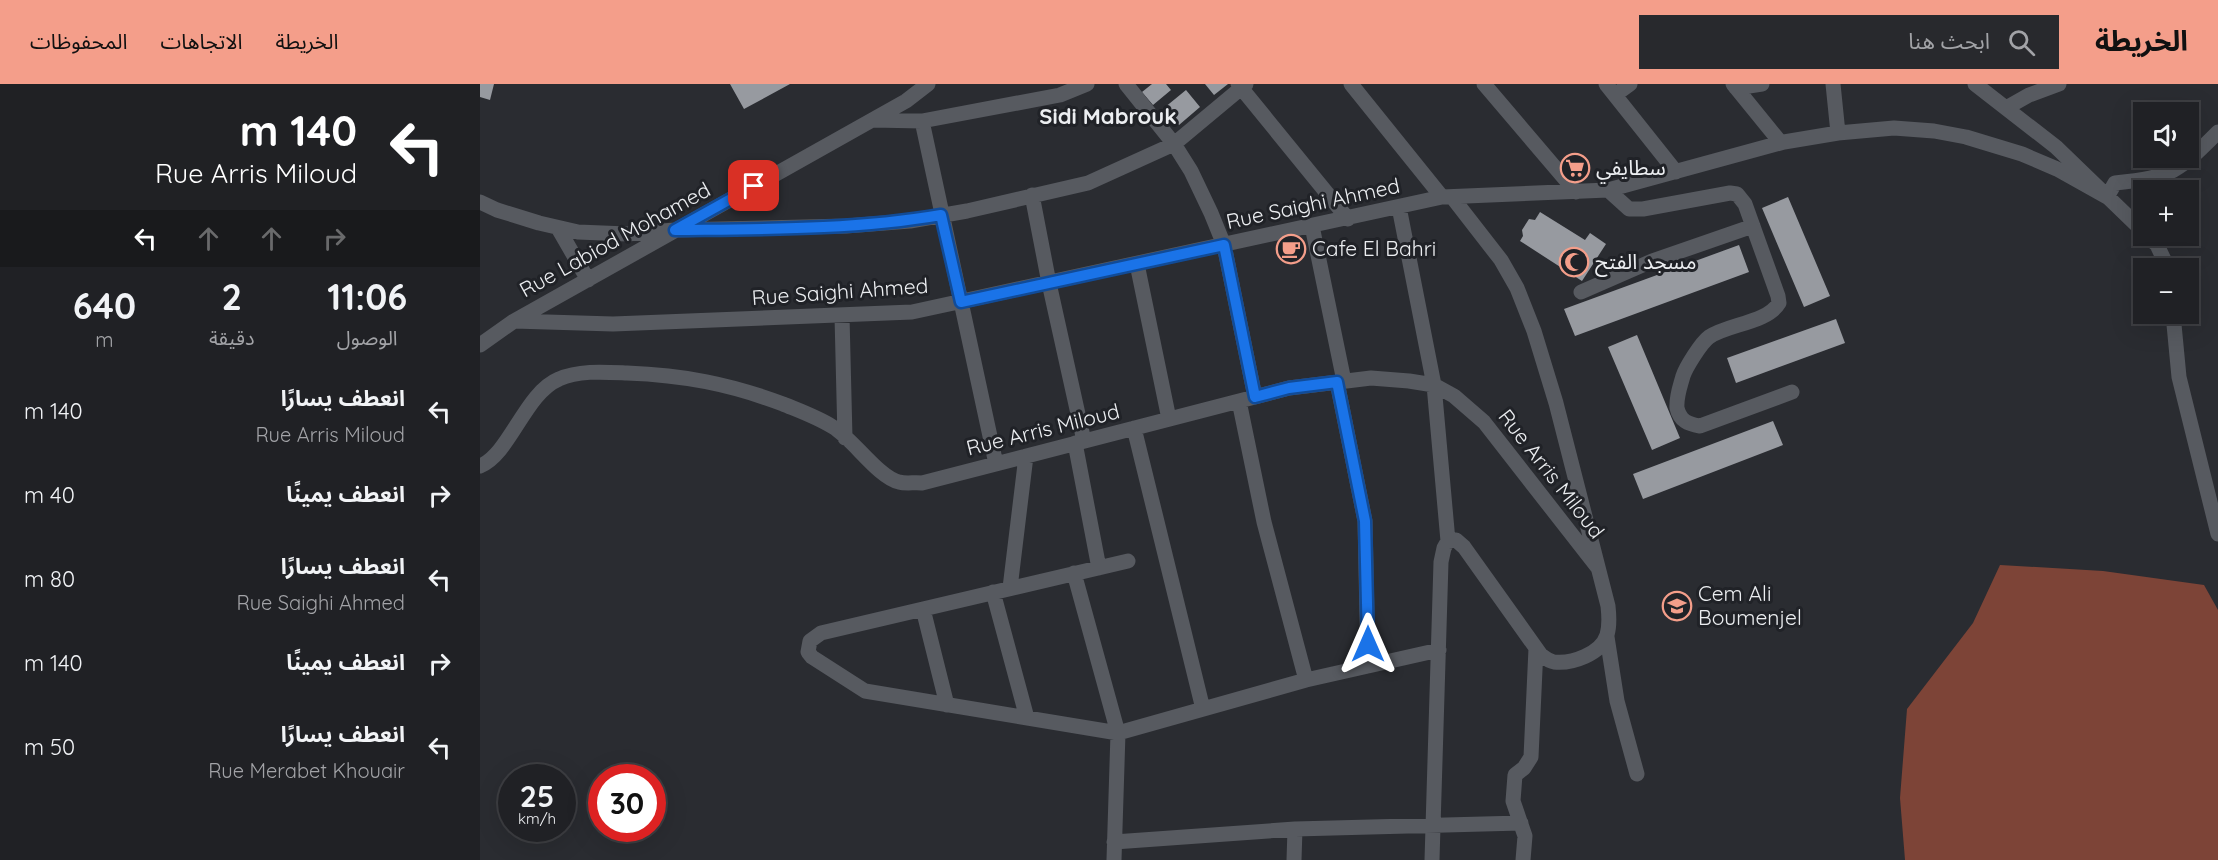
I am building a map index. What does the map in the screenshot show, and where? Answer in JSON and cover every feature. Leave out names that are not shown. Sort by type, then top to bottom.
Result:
[{"type":"street","name":"Rue Labiod Mohamed","points":[[480,345],[514,321],[873,120],[906,101],[928,84]]},
{"type":"street","points":[[873,120],[922,121],[1060,95],[1087,84]]},
{"type":"street","points":[[1126,84],[1174,144],[1191,171],[1224,245],[1255,397]]},
{"type":"street","points":[[1351,84],[1501,260],[1517,288],[1534,331],[1556,404],[1608,606],[1609,619],[1606,637],[1617,701],[1637,774]]},
{"type":"street","points":[[1484,84],[1576,192]]},
{"type":"street","points":[[1630,84],[1610,90],[1676,172]]},
{"type":"street","points":[[1734,86],[1762,84]]},
{"type":"street","points":[[1833,84],[1838,133]]},
{"type":"street","points":[[1975,84],[2056,147],[2133,222]]},
{"type":"street","points":[[2006,108],[2029,95],[2059,84]]},
{"type":"street","points":[[480,201],[496,210],[578,232],[627,234],[675,230],[846,226],[910,220],[1088,183],[1174,144],[1242,85],[1348,219]]},
{"type":"street","points":[[1734,86],[1781,143]]},
{"type":"street","points":[[922,121],[996,464]]},
{"type":"street","name":"Rue Saighi Ahmed","points":[[514,321],[613,324],[912,312],[1447,197],[1608,190],[1781,143],[1838,133],[1894,128],[1934,131],[1966,137],[2022,154],[2057,169],[2107,197]]},
{"type":"street","points":[[2107,197],[2115,183],[2152,179],[2173,172],[2187,163],[2218,132]]},
{"type":"street","points":[[1608,190],[1629,209],[1643,209],[1730,193],[1737,194],[1745,204],[1779,303],[1770,313],[1708,338],[1684,372],[1676,400],[1679,415],[1690,425],[1700,426],[1791,393]]},
{"type":"street","points":[[1032,195],[1080,442],[1099,568]]},
{"type":"street","points":[[1400,207],[1434,385],[1448,541],[1441,562],[1432,860]]},
{"type":"street","points":[[1312,226],[1365,521],[1368,666]]},
{"type":"street","points":[[1581,292],[1653,261],[1753,226]]},
{"type":"street","points":[[558,228],[588,280]]},
{"type":"street","points":[[1137,264],[1169,419]]},
{"type":"street","points":[[843,316],[845,438]]},
{"type":"street","points":[[2174,324],[2179,377],[2218,534]]},
{"type":"street","name":"Rue Arris Miloud","points":[[480,466],[487,463],[540,394],[557,380],[576,374],[604,372],[665,374],[710,381],[755,394],[812,416],[835,428],[882,472],[898,482],[922,483],[1289,388],[1371,378],[1409,381],[1434,385],[1454,396],[1484,422],[1598,568]]},
{"type":"street","points":[[1239,401],[1264,522],[1306,680]]},
{"type":"street","points":[[1134,428],[1203,709]]},
{"type":"street","points":[[1010,588],[1026,456]]},
{"type":"street","points":[[1448,541],[1456,540],[1464,548],[1541,656],[1552,662],[1566,662],[1590,654],[1606,637]]},
{"type":"street","points":[[1128,561],[821,633],[810,641],[808,652],[812,657],[865,691],[1118,734],[1306,680],[1439,650]]},
{"type":"street","points":[[1074,573],[1118,734],[1114,860]]},
{"type":"street","points":[[993,592],[1027,718]]},
{"type":"street","points":[[923,609],[947,705]]},
{"type":"street","points":[[1523,860],[1525,836],[1513,801],[1515,775],[1524,768],[1530,756],[1533,736],[1536,648]]},
{"type":"street","points":[[1114,842],[1295,830],[1521,823]]},
{"type":"street","points":[[1294,860],[1295,830]]},
{"type":"shaded area","points":[[2000,565],[2103,571],[2204,585],[2218,610],[2218,860],[1905,860],[1900,798],[1907,709],[1973,623]]},
{"type":"building","points":[[480,84],[494,84],[490,100],[480,97]]},
{"type":"building","points":[[730,84],[790,84],[744,109]]},
{"type":"building","points":[[1152,84],[1166,84],[1171,90],[1153,105],[1142,92]]},
{"type":"building","points":[[1205,84],[1228,84],[1214,95]]},
{"type":"building","points":[[1186,90],[1200,107],[1179,125],[1164,108]]},
{"type":"building","points":[[1788,197],[1830,296],[1804,307],[1762,208]]},
{"type":"building","name":"مسجد الفتح","points":[[1540,212],[1585,240],[1590,233],[1606,244],[1582,281],[1520,241],[1523,236],[1522,230],[1529,219],[1535,220]]},
{"type":"building","points":[[1739,245],[1749,272],[1575,336],[1564,309]]},
{"type":"building","points":[[1836,319],[1845,343],[1736,383],[1727,358]]},
{"type":"building","points":[[1637,335],[1680,438],[1652,450],[1608,347]]},
{"type":"building","points":[[1773,421],[1783,445],[1643,499],[1633,474]]},
{"type":"place","name":"سطايفي","points":[[1575,168]]},
{"type":"place","name":"Cafe El Bahri","points":[[1291,249]]},
{"type":"place","name":"مسجد الفتح","points":[[1574,262]]},
{"type":"place","name":"Cem Ali Boumenjel","points":[[1677,606]]},
{"type":"district","name":"Sidi Mabrouk","points":[[1108,116]]},
{"type":"route","points":[[754,186],[675,230],[846,226],[941,215],[961,302],[1224,245],[1255,397],[1289,388],[1337,382],[1365,521],[1368,644]]}]
